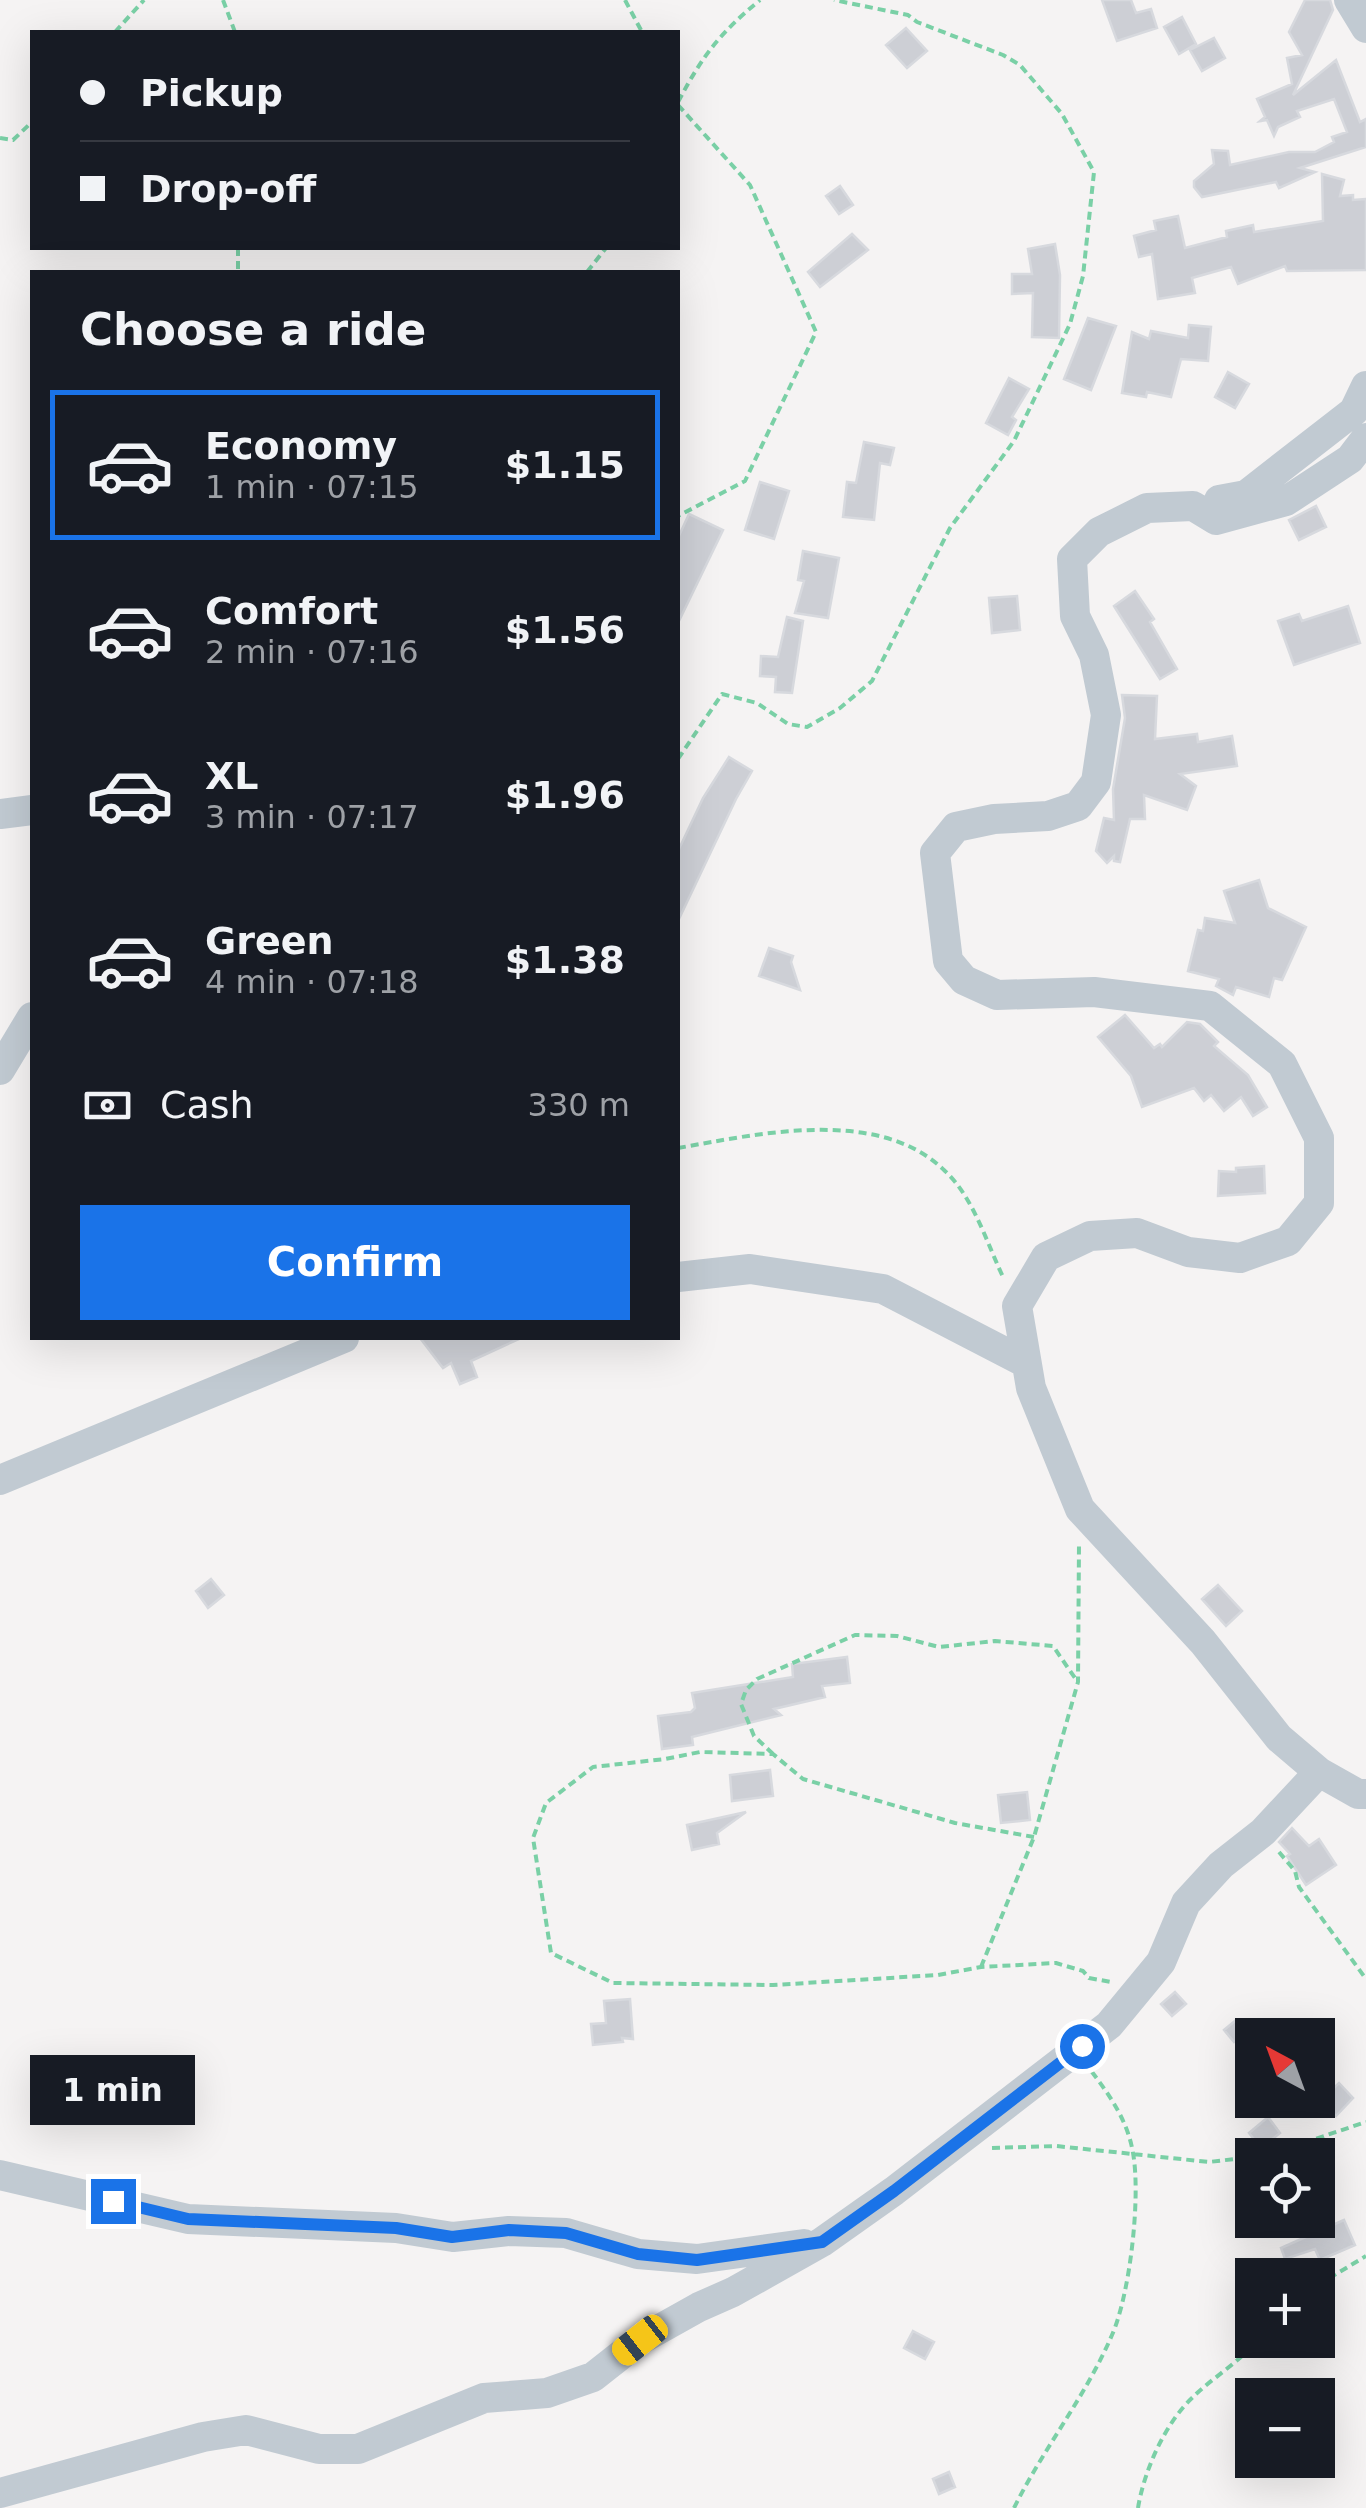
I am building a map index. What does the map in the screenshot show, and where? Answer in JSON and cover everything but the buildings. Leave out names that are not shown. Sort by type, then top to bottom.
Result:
[{"type":"street","points":[[1349,0],[1366,28]]},
{"type":"street","points":[[1366,386],[1354,411],[1246,494],[1193,506],[1147,508],[1099,532],[1072,559],[1075,616],[1094,656],[1106,716],[1096,782],[1078,806],[1048,816],[994,819],[956,827],[936,853],[948,962],[964,980],[998,995],[1094,992],[1210,1006],[1282,1064],[1319,1138],[1319,1203],[1288,1241],[1240,1258],[1188,1252],[1137,1233],[1090,1236],[1046,1257],[1016,1306],[1031,1388],[1080,1509],[1204,1642],[1279,1738],[1319,1772],[1358,1794],[1366,1794]]},
{"type":"street","points":[[1193,506],[1216,520],[1286,501],[1350,458],[1366,438]]},
{"type":"street","points":[[0,814],[30,810]]},
{"type":"street","points":[[0,1070],[30,1020]]},
{"type":"street","points":[[680,1277],[750,1268],[883,1289],[1026,1363]]},
{"type":"street","points":[[0,1480],[339,1340]]},
{"type":"street","points":[[0,2493],[202,2437],[246,2430],[319,2449],[358,2449],[484,2398],[547,2393],[593,2376],[640,2340],[822,2242],[1109,2025],[1160,1962],[1186,1903],[1221,1865],[1263,1832],[1319,1772]]},
{"type":"street","points":[[0,2175],[188,2219],[396,2228],[452,2237],[509,2230],[566,2233],[638,2254],[697,2260],[822,2242]]},
{"type":"path","points":[[117,30],[144,0]]},
{"type":"path","points":[[223,0],[234,30]]},
{"type":"path","points":[[625,0],[641,30]]},
{"type":"path","points":[[680,100],[712,44],[760,0]]},
{"type":"path","points":[[680,756],[722,694],[756,702],[788,724],[807,726],[840,708],[872,681],[950,528],[1014,441],[1070,324],[1082,276],[1094,172],[1062,114],[1020,65],[908,15],[834,0]]},
{"type":"path","points":[[680,105],[750,185],[816,332],[744,481],[680,515]]},
{"type":"path","points":[[0,138],[12,140],[30,124]]},
{"type":"path","points":[[589,270],[604,250]]},
{"type":"path","points":[[680,1148],[745,1136],[850,1129],[913,1148],[945,1171],[966,1199],[1016,1306]]},
{"type":"path","points":[[981,1967],[1034,1837],[1078,1682],[1080,1509]]},
{"type":"path","points":[[1034,1837],[955,1822],[803,1779],[754,1736],[741,1704],[746,1690],[757,1678],[856,1635],[897,1636],[939,1647],[995,1641],[1053,1646],[1078,1682]]},
{"type":"path","points":[[773,1754],[700,1752],[593,1767],[546,1803],[532,1838],[551,1953],[613,1983],[773,1985],[938,1976],[981,1967],[1056,1963],[1083,1971],[1090,1978],[1138,1988]]},
{"type":"path","points":[[1263,1832],[1295,1871],[1299,1886],[1366,1980]]},
{"type":"path","points":[[1014,2508],[1114,2332],[1131,2253],[1134,2153],[1116,2103],[1090,2070]]},
{"type":"path","points":[[1318,2138],[1366,2122]]},
{"type":"path","points":[[947,2150],[1056,2146],[1209,2162],[1235,2159]]},
{"type":"path","points":[[1335,2275],[1366,2256]]},
{"type":"path","points":[[1138,2508],[1141,2490],[1173,2420],[1191,2399],[1240,2358]]},
{"type":"route","points":[[113,2201],[188,2219],[396,2228],[452,2237],[509,2230],[566,2233],[638,2254],[697,2260],[822,2242],[1082,2046]]}]
